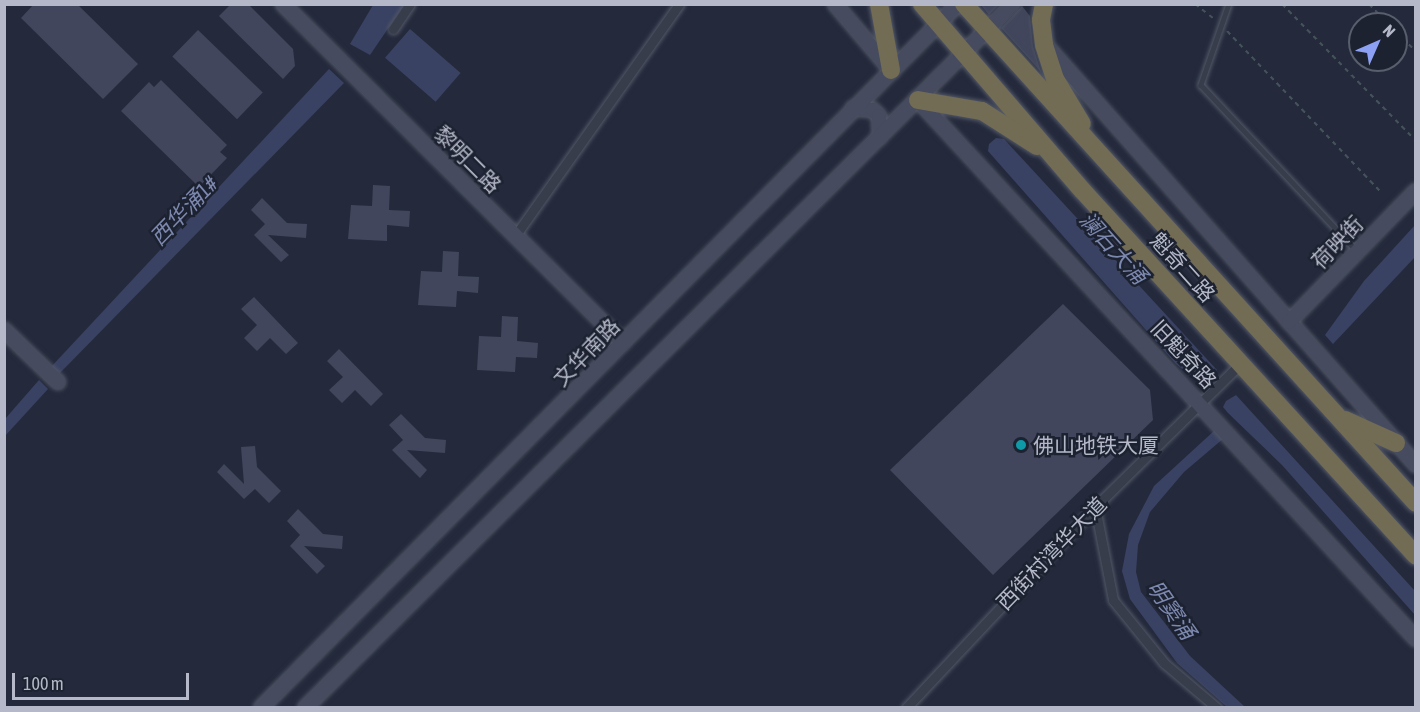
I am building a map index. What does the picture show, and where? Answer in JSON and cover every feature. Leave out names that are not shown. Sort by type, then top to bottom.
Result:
[{"type":"highway","points":[[879,4],[891,70]]},
{"type":"highway","name":"魁奇二路","points":[[922,4],[1054,157],[1416,556]]},
{"type":"highway","name":"魁奇二路","points":[[964,4],[1416,503]]},
{"type":"highway","points":[[1044,4],[1041,20],[1044,45],[1055,79],[1115,172]]},
{"type":"highway","points":[[918,100],[982,111],[1054,157]]},
{"type":"highway","points":[[1338,417],[1396,443]]},
{"type":"main road","name":"黎明二路","points":[[283,4],[623,343]]},
{"type":"main road","points":[[835,4],[891,70]]},
{"type":"main road","name":"文华南路","points":[[261,708],[958,4]]},
{"type":"main road","points":[[305,708],[1013,4]]},
{"type":"main road","points":[[1044,45],[1416,465]]},
{"type":"main road","name":"旧魁奇路","points":[[918,100],[1199,401],[1416,639]]},
{"type":"main road","points":[[854,108],[873,110],[879,116],[880,137]]},
{"type":"main road","name":"荷映街","points":[[1289,322],[1416,191]]},
{"type":"main road","points":[[4,330],[58,382]]},
{"type":"street","points":[[393,29],[410,4]]},
{"type":"street","points":[[515,236],[679,4]]},
{"type":"street","name":"西街村湾华大道","points":[[906,708],[1095,507],[1199,401],[1240,364]]},
{"type":"street","points":[[1095,507],[1113,600],[1164,663],[1217,708]]},
{"type":"lane","points":[[1229,4],[1219,23],[1200,85],[1357,251]]},
{"type":"path","points":[[1195,4],[1219,23],[1381,192]]},
{"type":"path","points":[[1282,4],[1416,141]]},
{"type":"water","points":[[373,5],[404,5],[370,55],[350,44]]},
{"type":"water","points":[[410,29],[461,73],[436,102],[385,58]]},
{"type":"water","points":[[329,69],[344,83],[60,373],[51,367]]},
{"type":"water","points":[[996,138],[1004,139],[1217,370],[1202,384],[1176,364],[988,151],[989,144]]},
{"type":"water","points":[[1415,225],[1415,257],[1333,344],[1325,335],[1364,281]]},
{"type":"water","points":[[39,380],[48,389],[5,436],[5,419]]},
{"type":"water","points":[[1236,395],[1415,591],[1415,615],[1282,465],[1223,407],[1226,401]]},
{"type":"water","points":[[1215,430],[1224,438],[1184,472],[1150,512],[1138,545],[1136,572],[1141,592],[1190,656],[1245,707],[1227,707],[1177,663],[1130,599],[1122,571],[1129,534],[1154,486]]},
{"type":"building","points":[[34,4],[77,4],[138,64],[103,99],[21,18]]},
{"type":"building","points":[[231,4],[248,4],[293,49],[295,66],[283,79],[219,16]]},
{"type":"building","points":[[980,4],[1000,4],[989,15]]},
{"type":"building","points":[[1022,6],[1030,16],[1033,46],[1041,72],[1001,28]]},
{"type":"building","points":[[198,30],[263,93],[237,119],[172,57]]},
{"type":"building","points":[[161,80],[227,145],[220,152],[227,158],[199,187],[121,111],[149,82],[154,87]]},
{"type":"building","points":[[373,185],[390,186],[389,210],[410,211],[409,227],[387,225],[387,241],[348,239],[351,205],[372,206]]},
{"type":"building","points":[[262,198],[287,223],[307,224],[306,238],[268,235],[289,255],[281,262],[254,235],[265,224],[251,210]]},
{"type":"building","points":[[443,251],[459,252],[458,276],[479,277],[478,293],[457,291],[456,307],[418,305],[421,271],[442,272]]},
{"type":"building","points":[[254,297],[298,343],[286,354],[270,338],[257,351],[244,338],[257,325],[241,309]]},
{"type":"building","name":"佛山地铁大厦","points":[[1063,304],[1150,390],[1153,420],[993,575],[890,470]]},
{"type":"building","points":[[502,316],[518,317],[517,341],[538,343],[537,358],[516,357],[515,372],[477,370],[479,336],[501,337]]},
{"type":"building","points":[[339,349],[383,394],[371,406],[355,390],[342,403],[329,390],[343,377],[327,361]]},
{"type":"building","points":[[401,414],[425,438],[446,440],[445,453],[407,450],[427,470],[420,478],[392,450],[403,440],[389,425]]},
{"type":"building","points":[[255,446],[257,467],[281,491],[269,503],[255,489],[244,499],[217,472],[224,464],[244,484],[241,447]]},
{"type":"building","points":[[298,509],[323,534],[343,536],[342,549],[304,546],[325,566],[317,574],[290,546],[300,535],[287,521]]},
{"type":"place","name":"佛山地铁大厦","points":[[1021,445]]},
{"type":"water label","name":"西华涌1#","points":[[184,211]]},
{"type":"water label","name":"澜石大涌","points":[[1113,248]]},
{"type":"water label","name":"明窦涌","points":[[1171,610]]}]
